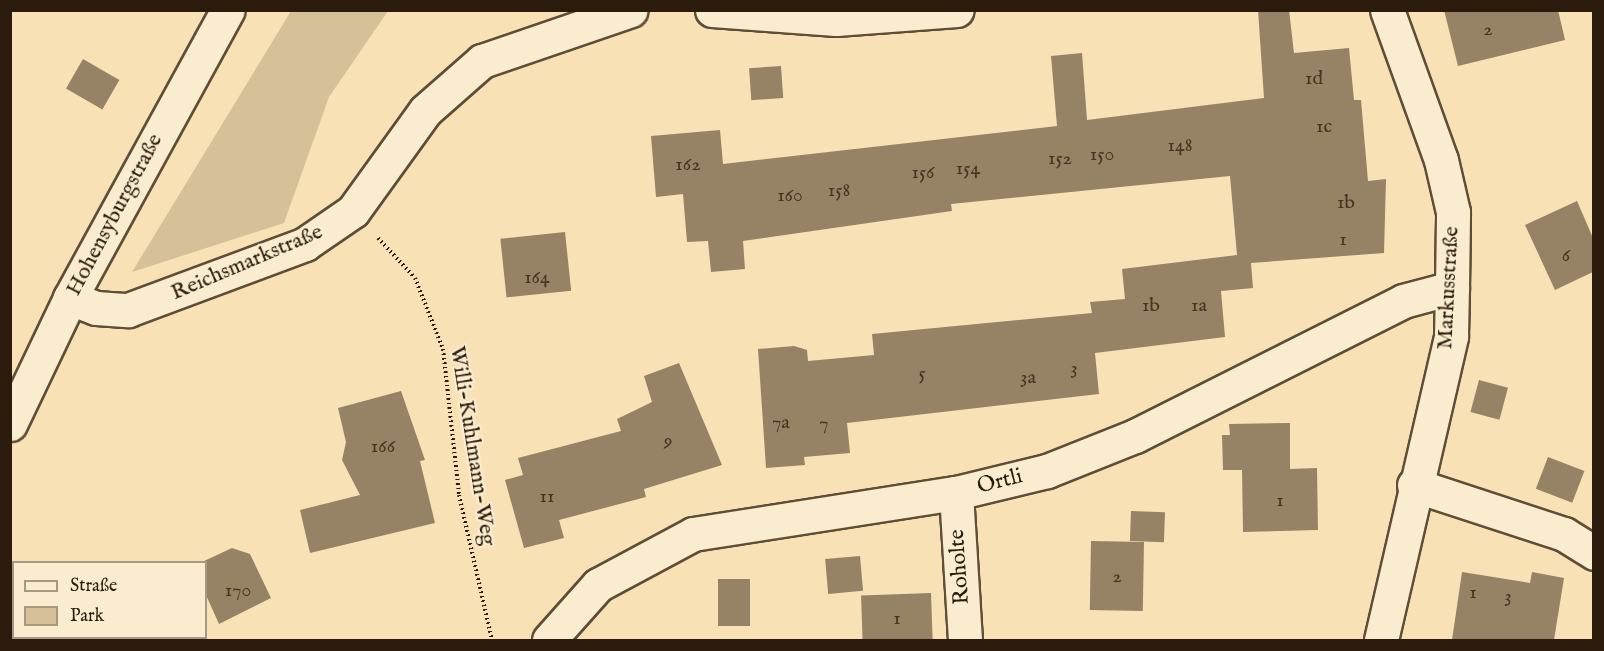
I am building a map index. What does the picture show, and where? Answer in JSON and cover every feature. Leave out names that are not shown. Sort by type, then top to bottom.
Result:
[{"type":"street","name":"Hohensyburgstraße","points":[[10,424],[70,297],[228,10]]},
{"type":"street","name":"Reichsmarkstraße","points":[[70,297],[96,308],[147,304],[305,244],[353,211],[425,111],[482,61],[631,10]]},
{"type":"street","points":[[712,10],[836,19],[957,10]]},
{"type":"street","name":"Markusstraße","points":[[1381,640],[1414,485],[1451,336],[1453,213],[1443,170],[1387,10]]},
{"type":"street","name":"Ortli","points":[[549,640],[598,585],[693,534],[956,493],[1047,471],[1135,436],[1402,301],[1452,288]]},
{"type":"street","points":[[1414,485],[1564,534],[1593,553]]},
{"type":"street","name":"Roholte","points":[[956,493],[965,640]]},
{"type":"path","name":"Willi-Kuhlmann-Weg","points":[[353,211],[415,278],[443,349],[459,495],[492,640]]},
{"type":"green space","points":[[291,11],[388,11],[329,97],[284,223],[132,272]]},
{"type":"building","points":[[1258,10],[1289,10],[1294,53],[1349,48],[1354,100],[1361,100],[1368,181],[1386,179],[1384,253],[1251,263],[1253,288],[1221,291],[1225,337],[1095,353],[1099,394],[847,423],[850,453],[804,457],[805,465],[766,468],[758,349],[794,346],[807,350],[808,361],[874,355],[872,334],[1092,313],[1090,302],[1125,299],[1122,269],[1237,255],[1230,176],[951,204],[952,211],[743,241],[745,269],[711,272],[708,241],[687,242],[683,194],[656,197],[651,136],[720,130],[723,164],[1057,126],[1051,56],[1082,53],[1087,120],[1264,98]]},
{"type":"building","points":[[1444,10],[1558,10],[1565,40],[1458,66]]},
{"type":"building","points":[[83,59],[119,80],[102,109],[66,88]]},
{"type":"building","points":[[781,66],[783,98],[751,100],[749,68]]},
{"type":"building","points":[[1577,201],[1593,238],[1593,272],[1555,290],[1525,225]]},
{"type":"building","points":[[565,232],[571,291],[507,297],[500,239]]},
{"type":"building","points":[[679,363],[722,465],[644,489],[646,497],[559,520],[564,538],[524,548],[505,480],[523,475],[518,458],[621,431],[617,419],[652,402],[644,376]]},
{"type":"building","points":[[1479,380],[1508,388],[1499,420],[1470,412]]},
{"type":"building","points":[[401,391],[425,460],[420,461],[435,523],[310,553],[300,510],[360,495],[342,460],[346,442],[338,408]]},
{"type":"building","points":[[1290,423],[1290,469],[1317,468],[1318,530],[1243,532],[1242,470],[1223,470],[1222,435],[1230,435],[1229,424]]},
{"type":"building","points":[[1548,457],[1584,471],[1572,503],[1536,489]]},
{"type":"building","points":[[1131,511],[1165,512],[1164,542],[1130,541]]},
{"type":"building","points":[[1091,541],[1144,542],[1143,611],[1090,610]]},
{"type":"building","points":[[232,548],[250,554],[271,598],[219,624],[207,597],[207,561],[204,561]]},
{"type":"building","points":[[860,556],[863,591],[828,594],[825,559]]},
{"type":"building","points":[[1462,572],[1530,583],[1532,572],[1564,578],[1554,640],[1452,640]]},
{"type":"building","points":[[718,579],[750,579],[750,626],[718,626]]},
{"type":"building","points":[[931,593],[933,640],[863,640],[861,595]]}]
